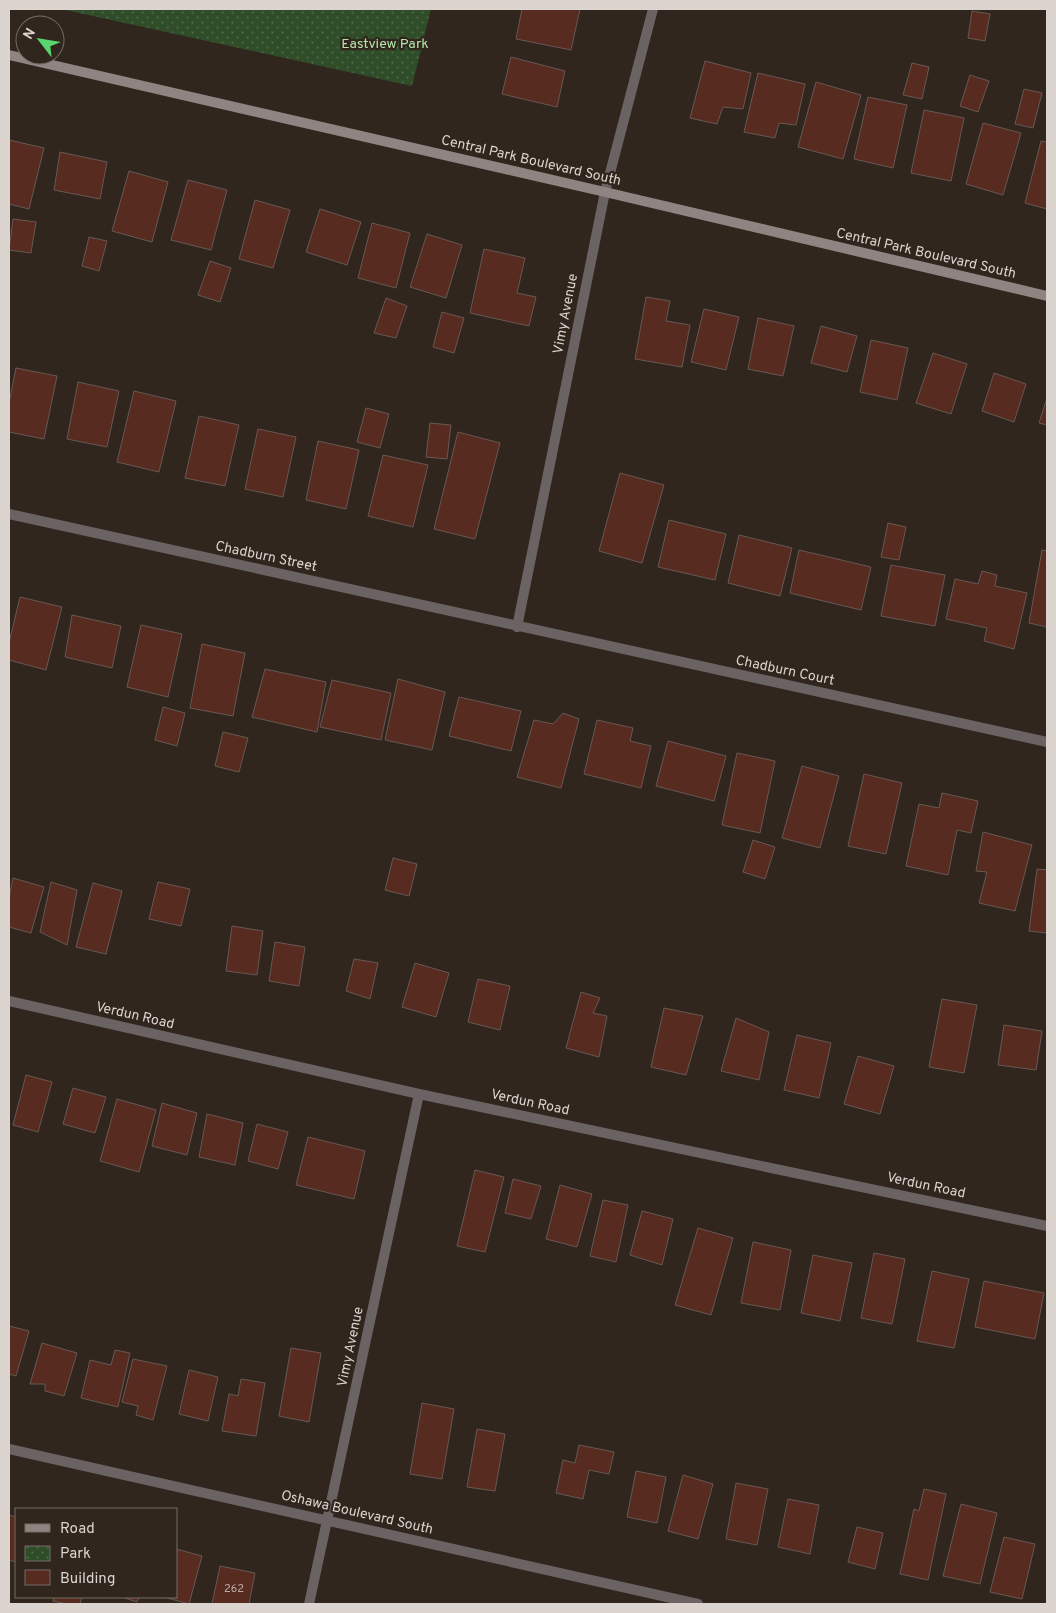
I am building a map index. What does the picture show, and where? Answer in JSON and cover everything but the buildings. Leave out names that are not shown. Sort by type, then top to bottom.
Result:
[{"type":"street","name":"Vimy Avenue","points":[[517,627],[605,192],[653,9]]},
{"type":"street","name":"Central Park Boulevard South","points":[[9,55],[1047,296]]},
{"type":"street","name":"Chadburn Street","points":[[9,514],[517,627]]},
{"type":"street","name":"Chadburn Court","points":[[517,627],[1047,742]]},
{"type":"street","name":"Verdun Road","points":[[9,1001],[419,1094],[1047,1226]]},
{"type":"street","name":"Vimy Avenue","points":[[309,1604],[419,1094]]},
{"type":"street","name":"Oshawa Boulevard South","points":[[9,1449],[698,1604]]},
{"type":"green space","name":"Eastview Park","points":[[61,9],[431,9],[412,86]]}]
